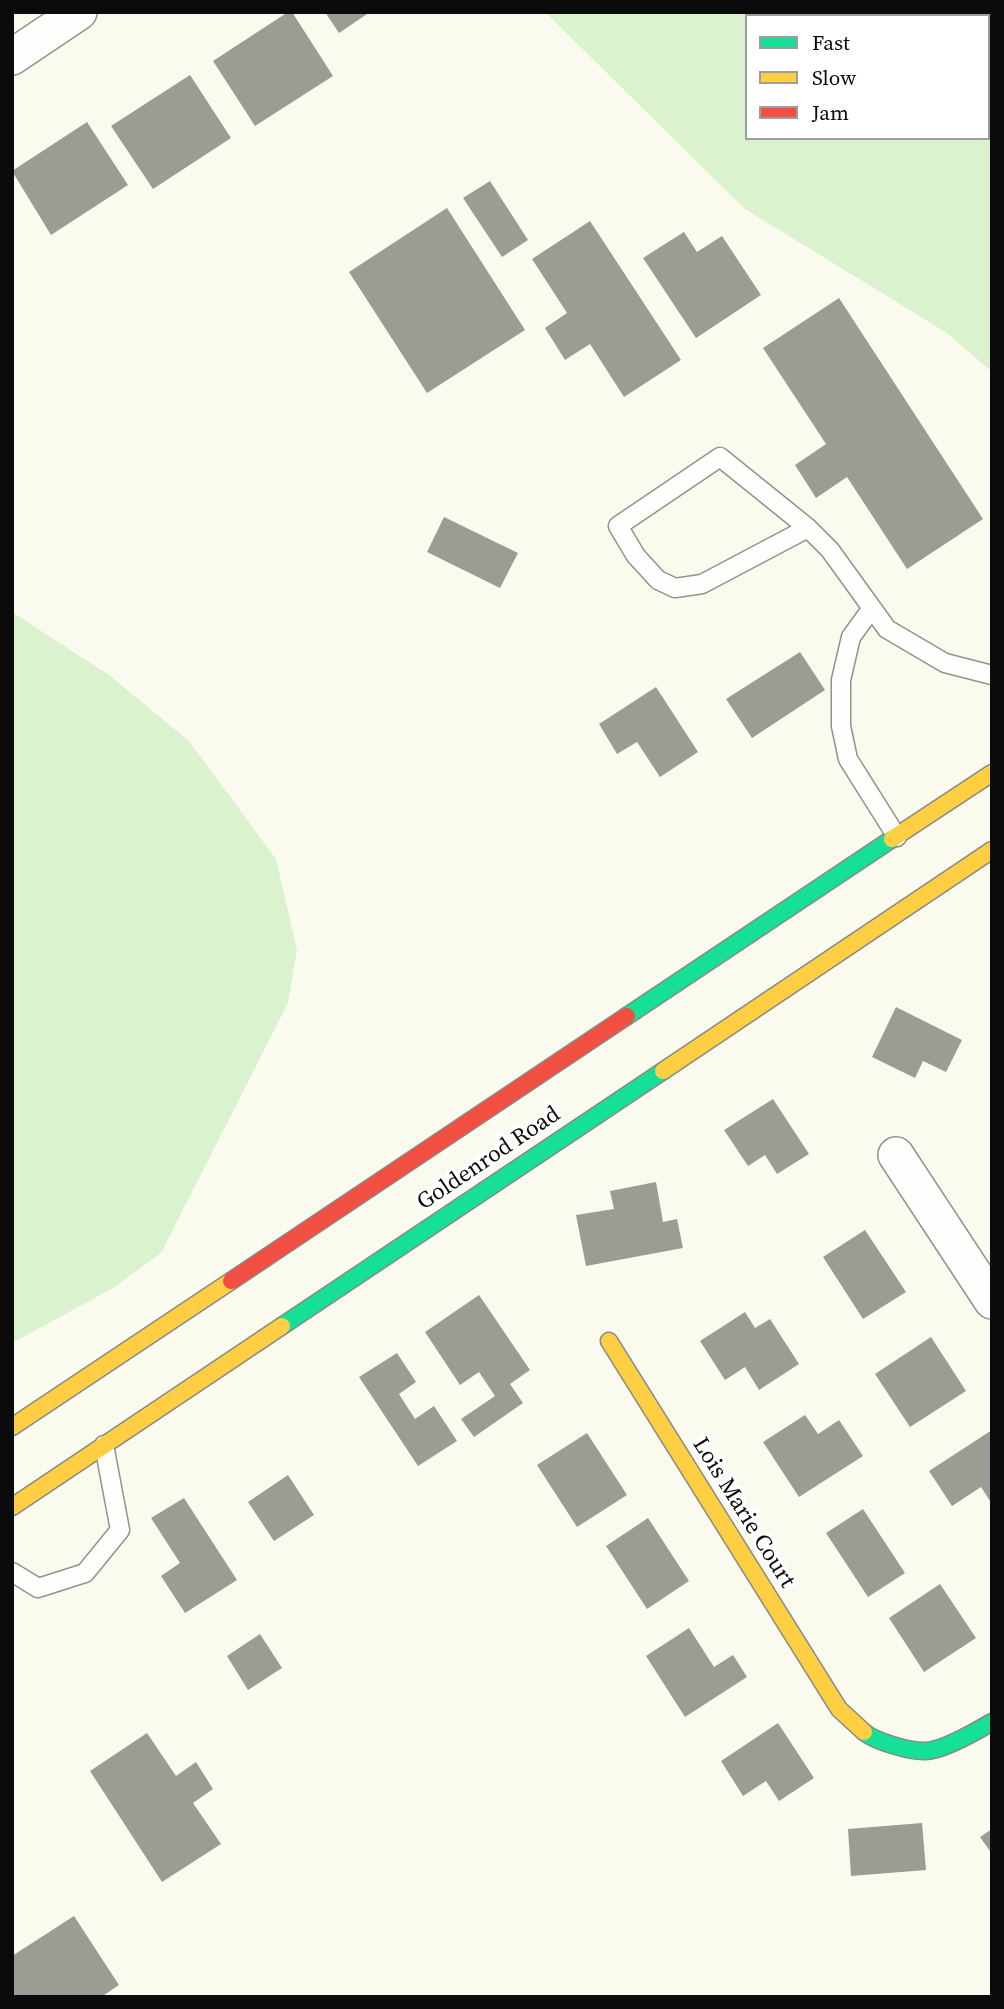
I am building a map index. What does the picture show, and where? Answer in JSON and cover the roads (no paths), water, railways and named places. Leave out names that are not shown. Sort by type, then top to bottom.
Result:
[{"type":"main road","name":"Goldenrod Road","points":[[12,1427],[992,774]]},
{"type":"main road","name":"Goldenrod Road","points":[[12,1507],[992,850]]},
{"type":"main road","name":"Lois Marie Court","points":[[609,1341],[839,1709],[873,1740],[926,1751],[978,1731],[992,1722]]},
{"type":"street","points":[[12,57],[79,12]]},
{"type":"street","points":[[896,1155],[992,1301]]},
{"type":"lane","points":[[808,528],[702,584],[676,588],[658,580],[636,556],[618,526],[720,457],[808,528],[830,550],[887,629],[945,663],[992,676]]},
{"type":"lane","points":[[872,608],[851,637],[841,680],[841,726],[848,760],[897,837]]},
{"type":"lane","points":[[12,1572],[38,1588],[85,1573],[120,1530],[104,1445]]}]
